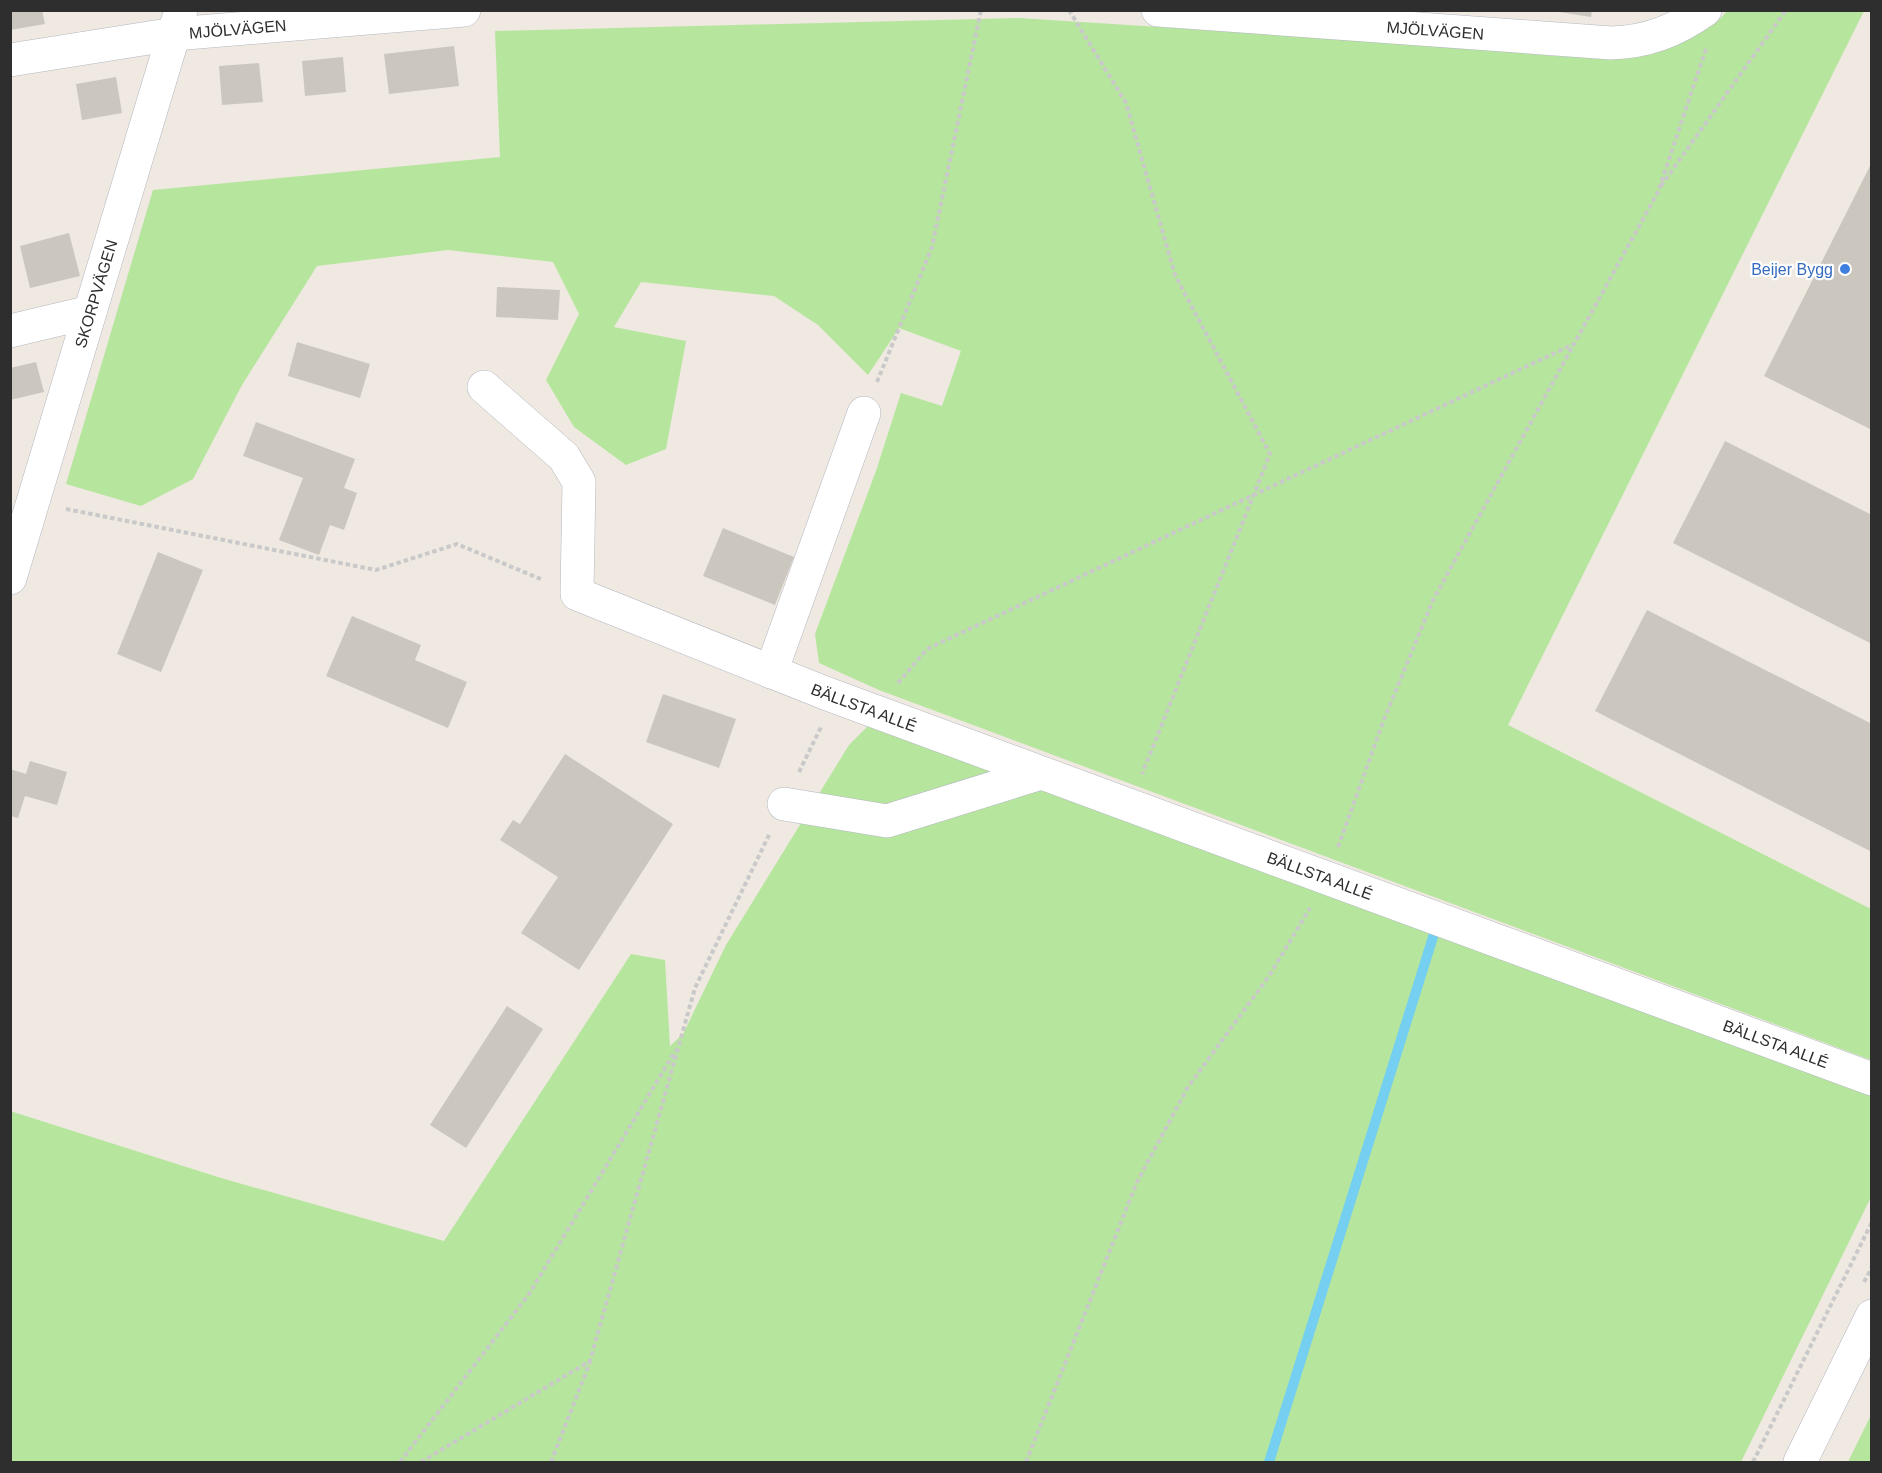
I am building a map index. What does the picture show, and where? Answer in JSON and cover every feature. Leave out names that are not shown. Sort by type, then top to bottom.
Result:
[{"type":"street","name":"MJÖLVÄGEN","points":[[10,60],[177,22],[464,10]]},
{"type":"street","name":"MJÖLVÄGEN","points":[[1158,10],[1611,44],[1660,36],[1684,25],[1707,26]]},
{"type":"street","name":"SKORPVÄGEN","points":[[10,578],[177,22]]},
{"type":"street","points":[[10,331],[90,312]]},
{"type":"street","points":[[484,387],[564,457],[579,482],[577,594]]},
{"type":"street","points":[[771,672],[864,413]]},
{"type":"street","name":"BÄLLSTA ALLÉ","points":[[577,594],[874,712],[1872,1079]]},
{"type":"street","points":[[784,804],[887,821],[1041,773]]},
{"type":"street","points":[[1800,1462],[1872,1316]]},
{"type":"path","points":[[864,413],[932,247],[981,10]]},
{"type":"path","points":[[1069,10],[1126,103],[1175,275],[1269,454],[1129,806]]},
{"type":"path","points":[[1026,1462],[1137,1182],[1188,1087],[1269,976],[1327,878],[1383,722],[1433,600],[1658,192],[1786,10]]},
{"type":"path","points":[[1658,192],[1707,26]]},
{"type":"path","points":[[874,712],[927,649],[1574,344]]},
{"type":"path","points":[[33,502],[376,570],[457,544],[577,594]]},
{"type":"path","points":[[551,1462],[590,1361],[695,988],[835,697]]},
{"type":"path","points":[[400,1462],[529,1294],[679,1045]]},
{"type":"path","points":[[1753,1462],[1872,1222]]},
{"type":"path","points":[[421,1462],[590,1361]]},
{"type":"green space","points":[[1727,11],[1864,11],[1508,725],[1871,909],[1871,1060],[879,690],[819,663],[815,634],[876,471],[901,393],[942,406],[961,351],[899,328],[868,375],[818,325],[774,296],[641,282],[614,327],[686,341],[666,449],[626,465],[574,427],[546,380],[579,314],[553,262],[448,250],[317,266],[242,385],[193,479],[141,506],[66,484],[153,190],[500,157],[495,31],[1019,18],[1442,45],[1555,56],[1623,58],[1682,43],[1717,22]]},
{"type":"green space","points":[[871,723],[911,729],[1871,1096],[1871,1197],[1741,1462],[11,1462],[10,1111],[221,1178],[444,1241],[631,954],[665,960],[670,1046],[683,1034],[726,945],[849,745]]},
{"type":"green space","points":[[1871,1415],[1871,1462],[1848,1462]]},
{"type":"building","points":[[10,10],[42,10],[45,24],[10,30]]},
{"type":"building","points":[[1546,10],[1592,10],[1591,17]]},
{"type":"building","points":[[454,46],[459,86],[389,94],[384,54]]},
{"type":"building","points":[[343,57],[346,92],[305,96],[302,61]]},
{"type":"building","points":[[259,63],[263,102],[222,105],[219,66]]},
{"type":"building","points":[[116,77],[122,113],[82,120],[76,84]]},
{"type":"building","name":"Beijer Bygg","points":[[1872,162],[1872,430],[1764,376]]},
{"type":"building","points":[[69,233],[80,276],[30,288],[20,246]]},
{"type":"building","points":[[497,287],[560,290],[558,320],[496,317]]},
{"type":"building","points":[[297,342],[370,364],[360,398],[288,376]]},
{"type":"building","points":[[36,362],[44,392],[10,400],[10,368]]},
{"type":"building","points":[[256,422],[355,459],[344,488],[357,493],[344,530],[330,525],[319,555],[279,540],[303,478],[243,456]]},
{"type":"building","points":[[1725,441],[1872,515],[1872,644],[1673,543]]},
{"type":"building","points":[[723,528],[794,557],[775,605],[703,576]]},
{"type":"building","points":[[158,552],[203,570],[161,672],[117,654]]},
{"type":"building","points":[[1647,610],[1872,724],[1872,852],[1595,711]]},
{"type":"building","points":[[352,616],[421,645],[415,660],[467,682],[448,728],[326,676]]},
{"type":"building","points":[[663,694],[736,719],[719,768],[646,742]]},
{"type":"building","points":[[565,754],[673,824],[579,970],[521,933],[558,877],[500,840],[513,820],[520,824]]},
{"type":"building","points":[[30,761],[67,772],[57,805],[25,796],[18,818],[10,816],[10,769],[26,774]]},
{"type":"building","points":[[507,1006],[543,1029],[466,1148],[430,1125]]},
{"type":"waterway","points":[[1269,1462],[1438,921]]},
{"type":"place","name":"Beijer Bygg","points":[[1845,269]]}]
